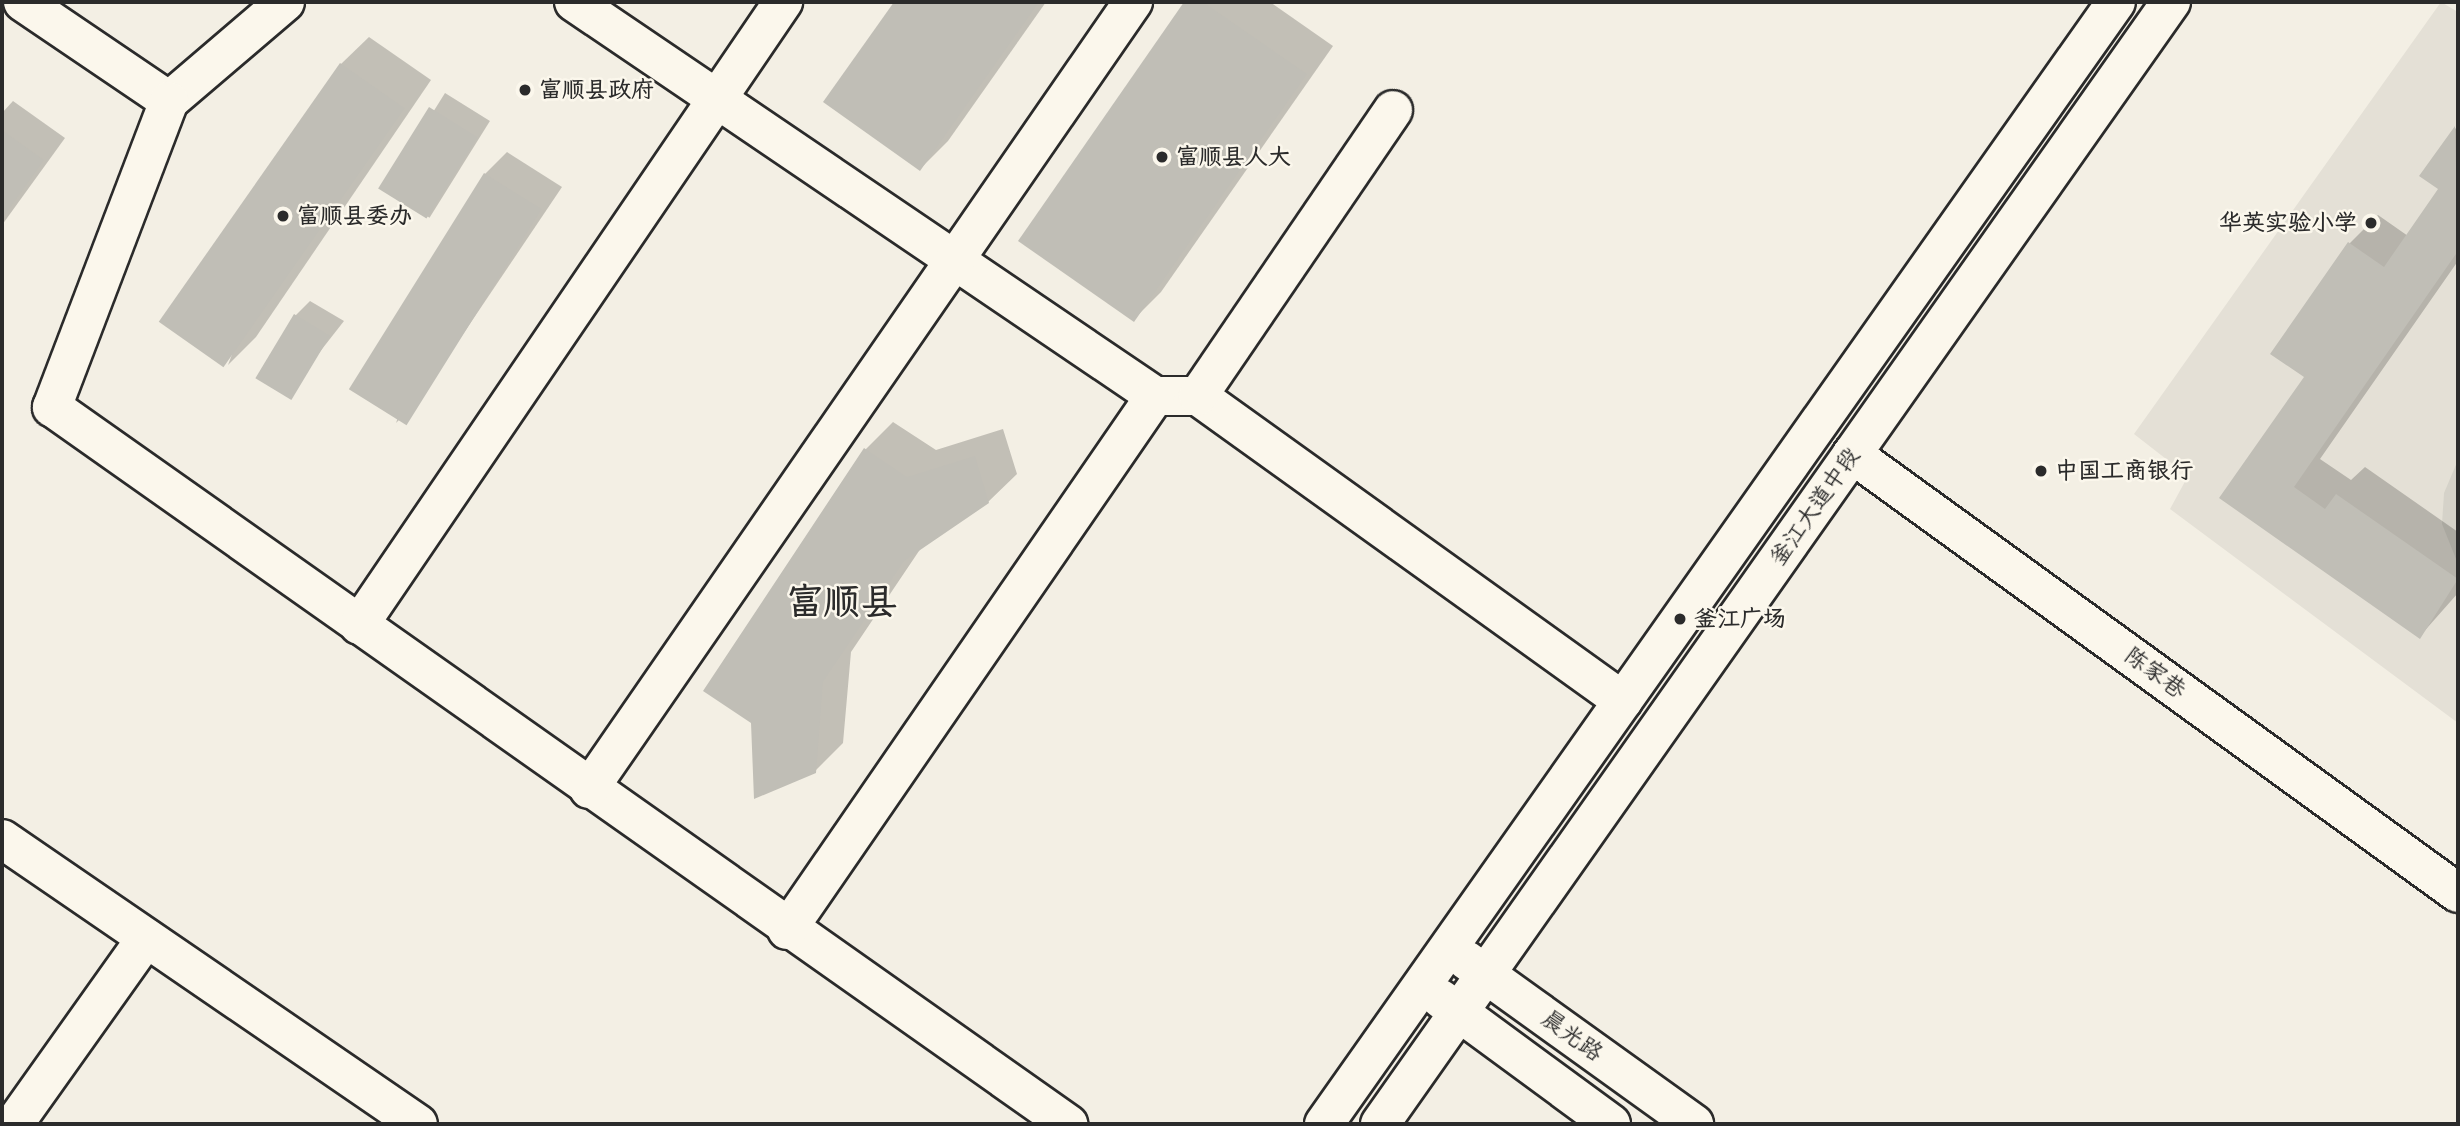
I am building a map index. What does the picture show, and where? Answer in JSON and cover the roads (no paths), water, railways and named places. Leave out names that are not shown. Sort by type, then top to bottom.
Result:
[{"type":"main road","points":[[23,2],[169,101]]},
{"type":"main road","points":[[285,2],[169,101],[52,407],[787,930],[1068,1124]]},
{"type":"main road","points":[[574,2],[1155,396],[1198,396],[1623,701]]},
{"type":"main road","points":[[359,625],[783,2]]},
{"type":"main road","points":[[589,789],[1133,2]]},
{"type":"main road","name":"釜江大道中段","points":[[1324,1124],[2116,2]]},
{"type":"main road","name":"釜江大道中段","points":[[1380,1124],[2171,2]]},
{"type":"main road","points":[[1198,396],[1393,110]]},
{"type":"main road","points":[[787,930],[1155,396]]},
{"type":"main road","name":"陈家巷","points":[[1852,454],[2458,892]]},
{"type":"main road","points":[[2,839],[418,1124]]},
{"type":"main road","points":[[14,1124],[146,938]]},
{"type":"main road","name":"晨光路","points":[[1449,948],[1694,1124]]},
{"type":"main road","name":"晨光路","points":[[1422,985],[1611,1124]]},
{"type":"place","name":"富顺县政府","points":[[525,90]]},
{"type":"place","name":"富顺县人大","points":[[1162,157]]},
{"type":"place","name":"富顺县委办","points":[[283,216]]},
{"type":"place","name":"华英实验小学","points":[[2371,223]]},
{"type":"place","name":"中国工商银行","points":[[2041,471]]},
{"type":"place","name":"釜江广场","points":[[1680,619]]},
{"type":"district","name":"富顺县","points":[[842,602]]}]
